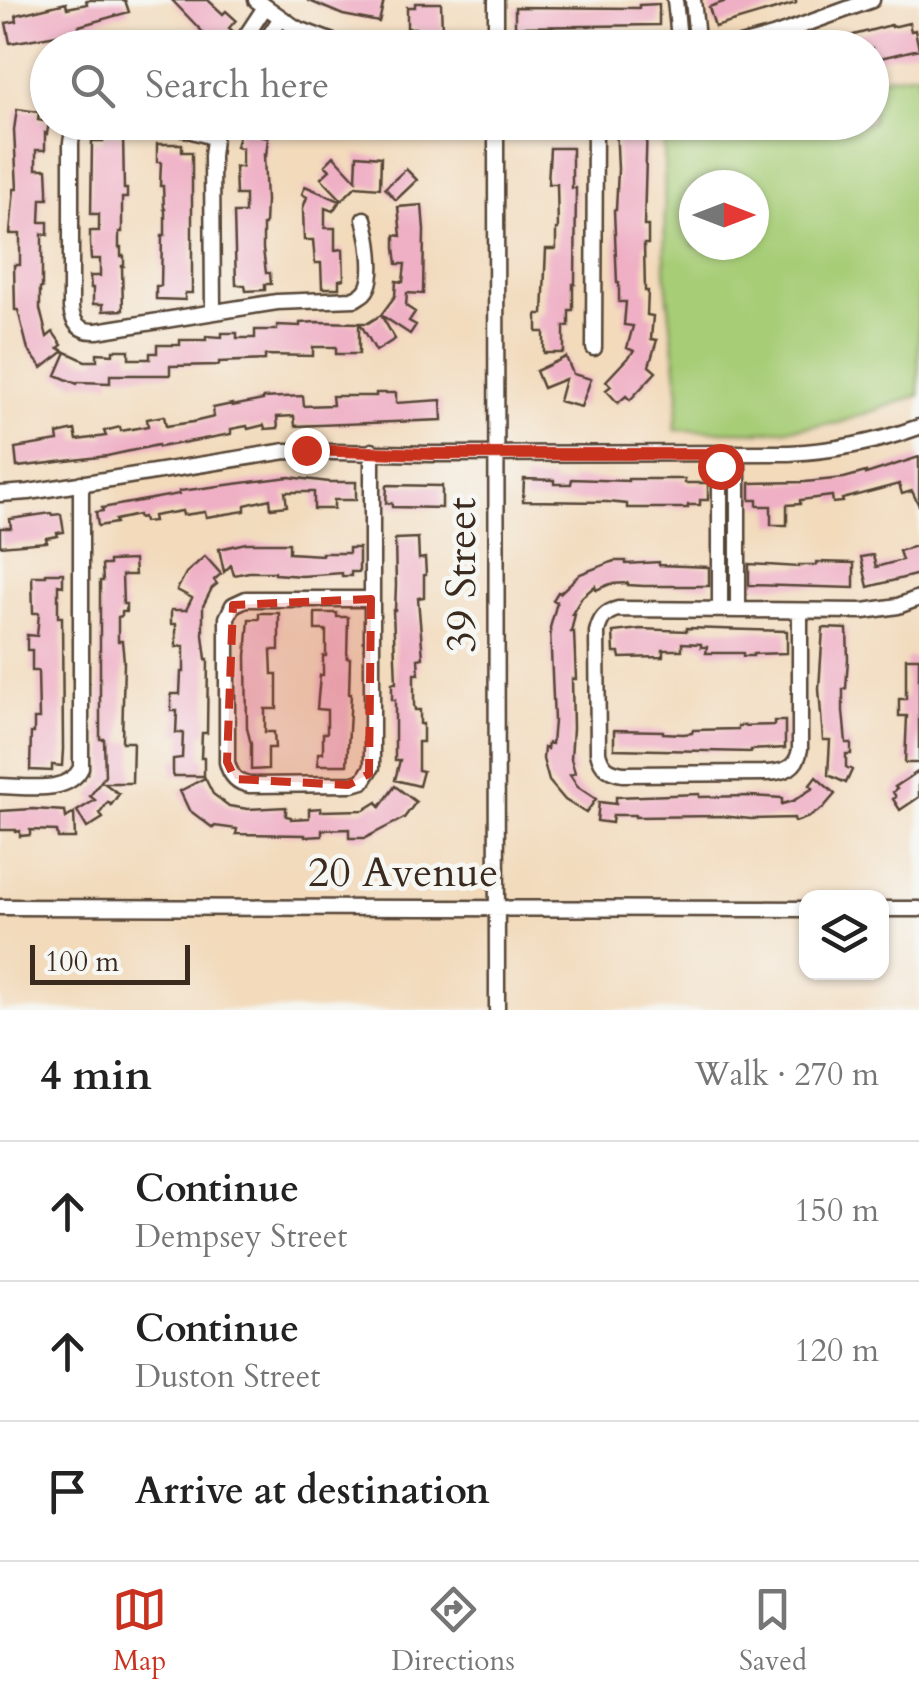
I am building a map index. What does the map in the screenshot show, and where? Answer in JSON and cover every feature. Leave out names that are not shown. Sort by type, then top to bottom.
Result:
[{"type":"street","points":[[496,0],[496,30]]},
{"type":"street","points":[[675,0],[678,30]]},
{"type":"street","points":[[693,0],[696,30]]},
{"type":"street","points":[[789,30],[872,0]]},
{"type":"street","points":[[247,30],[260,4],[303,30]]},
{"type":"street","points":[[272,30],[280,18]]},
{"type":"street","points":[[71,140],[71,308],[76,325],[85,330],[277,302],[350,300],[368,288],[370,237],[364,219]]},
{"type":"street","points":[[213,310],[214,140]]},
{"type":"street","name":"39 Street","points":[[496,140],[497,1010]]},
{"type":"street","points":[[594,348],[595,140]]},
{"type":"street","points":[[0,494],[274,452],[738,454],[827,450],[919,427]]},
{"type":"street","points":[[372,451],[372,598],[372,767],[366,778],[348,785],[250,785],[235,780],[227,762],[227,618],[233,605],[246,599],[372,598]]},
{"type":"street","points":[[720,454],[720,610]]},
{"type":"street","points":[[738,454],[738,610]]},
{"type":"street","points":[[0,786],[64,784],[81,768],[81,483]]},
{"type":"street","points":[[800,610],[800,749],[793,766],[767,773],[622,774],[607,769],[599,758],[597,744],[597,632],[607,612],[618,609],[879,610],[919,598]]},
{"type":"street","name":"20 Avenue","points":[[0,908],[799,909]]},
{"type":"street","points":[[889,909],[919,910]]},
{"type":"highlighted area","points":[[371,599],[369,774],[348,785],[235,779],[227,762],[233,605]]},
{"type":"green space","points":[[919,73],[919,395],[839,423],[761,432],[675,430],[679,395],[665,272],[664,140],[889,140],[889,77]]},
{"type":"building","points":[[86,0],[125,0],[129,12],[79,26],[80,30],[30,30],[30,40],[10,43],[6,23],[17,21],[16,15],[66,3],[67,8],[87,4]]},
{"type":"building","points":[[172,0],[208,0],[236,20],[229,28],[232,30],[201,30]]},
{"type":"building","points":[[307,0],[384,0],[379,22],[343,15]]},
{"type":"building","points":[[729,0],[796,3],[715,27],[709,7]]},
{"type":"building","points":[[415,3],[441,3],[442,30],[407,28],[407,7],[415,7]]},
{"type":"building","points":[[659,4],[659,25],[515,27],[515,7],[639,8]]},
{"type":"building","points":[[909,23],[911,31],[915,30],[919,49],[889,56],[889,30],[872,30]]},
{"type":"building","points":[[17,109],[30,111],[30,140],[45,140],[45,150],[36,150],[36,169],[47,169],[48,189],[48,199],[41,199],[40,222],[48,222],[48,235],[42,234],[40,309],[47,337],[53,332],[62,345],[58,348],[64,351],[42,368],[28,350],[15,310],[14,265],[20,265],[20,234],[10,234],[17,189]]},
{"type":"building","points":[[123,140],[127,198],[122,198],[119,232],[119,248],[124,256],[123,310],[103,311],[103,304],[93,304],[91,288],[90,276],[100,276],[100,259],[91,259],[90,244],[90,231],[99,231],[99,214],[91,214],[92,141]]},
{"type":"building","points":[[238,140],[268,140],[264,155],[263,249],[271,284],[265,284],[265,290],[246,291],[245,285],[236,285],[234,213],[245,213],[245,195],[236,195],[235,167],[242,167],[242,148],[236,147]]},
{"type":"building","points":[[617,140],[646,140],[645,291],[647,315],[653,316],[651,339],[657,340],[649,366],[656,372],[630,400],[626,396],[618,403],[606,390],[611,386],[606,381],[634,351],[627,348],[633,326],[624,325],[626,302],[619,302],[617,283],[614,210]]},
{"type":"building","points":[[157,144],[182,144],[182,152],[192,152],[192,293],[185,293],[185,300],[156,299],[156,286],[161,286],[165,235]]},
{"type":"building","points":[[550,148],[572,148],[572,188],[576,188],[575,284],[569,326],[564,326],[564,353],[544,353],[544,332],[537,332],[537,314],[543,314],[546,249],[556,249],[558,229],[557,184],[548,184]]},
{"type":"building","points":[[357,155],[381,157],[380,188],[356,186],[342,200],[321,178],[330,170],[325,165],[334,156],[356,180]]},
{"type":"building","points":[[406,169],[417,180],[396,200],[385,188]]},
{"type":"building","points":[[305,186],[340,201],[333,211],[325,208],[325,228],[335,228],[335,250],[343,249],[344,279],[339,280],[339,288],[322,288],[321,263],[315,263],[313,240],[304,240]]},
{"type":"building","points":[[422,205],[423,294],[407,293],[406,306],[415,312],[409,321],[416,325],[410,334],[381,315],[395,296],[396,281],[403,282],[405,264],[397,264],[395,248],[395,235],[401,236],[398,207]]},
{"type":"building","points":[[381,315],[395,339],[376,351],[360,323]]},
{"type":"building","points":[[317,322],[359,323],[359,354],[336,354],[336,347],[313,347],[313,356],[265,355],[265,360],[170,366],[170,375],[110,375],[110,383],[77,384],[56,375],[66,352],[85,361],[97,361],[97,353],[113,354],[113,350],[129,350],[129,359],[150,359],[150,353],[157,353],[157,345],[180,345],[180,340],[206,340],[206,336],[222,337],[222,333],[255,338],[255,330]]},
{"type":"building","points":[[566,357],[573,374],[591,379],[581,407],[559,401],[565,379],[543,388],[536,371]]},
{"type":"building","points":[[396,393],[396,403],[441,400],[442,420],[295,426],[294,416],[277,417],[278,428],[247,426],[231,429],[231,434],[171,445],[17,467],[15,448],[58,441],[57,434],[75,430],[77,440],[106,436],[104,431],[120,427],[121,431],[148,426],[147,419],[164,416],[166,426],[193,422],[214,417],[213,408],[263,398],[303,396],[304,406],[333,405],[332,396]]},
{"type":"building","points":[[919,457],[919,506],[912,491],[902,494],[899,484],[842,499],[843,502],[833,503],[832,496],[800,500],[800,504],[787,505],[787,525],[771,525],[771,506],[757,506],[757,500],[750,500],[750,483],[844,478]]},
{"type":"building","points":[[289,477],[356,482],[356,500],[334,500],[334,509],[314,509],[314,492],[285,492],[287,506],[271,508],[270,499],[245,505],[245,511],[226,514],[206,517],[205,512],[183,515],[182,511],[153,516],[154,521],[144,522],[138,515],[98,526],[96,512],[103,511],[102,508],[179,491]]},
{"type":"building","points":[[524,479],[571,484],[572,479],[685,479],[685,483],[708,483],[708,500],[688,508],[523,501]]},
{"type":"building","points":[[387,485],[442,486],[442,508],[392,507],[392,503],[386,503]]},
{"type":"building","points":[[61,514],[64,532],[57,533],[58,536],[46,538],[47,542],[0,546],[0,528],[11,528],[10,519]]},
{"type":"building","points":[[418,538],[419,559],[425,558],[426,575],[424,597],[418,598],[423,658],[418,659],[419,674],[414,674],[414,705],[415,710],[420,710],[423,724],[423,742],[418,742],[418,770],[423,771],[419,786],[395,780],[400,760],[395,760],[392,700],[392,683],[396,683],[395,539]]},
{"type":"building","points":[[246,543],[289,543],[289,553],[322,555],[349,553],[349,548],[359,548],[359,572],[351,572],[351,576],[275,572],[234,575],[231,565],[224,572],[219,549]]},
{"type":"building","points":[[919,545],[919,574],[868,587],[861,557],[873,555],[876,567],[902,560],[899,551]]},
{"type":"building","points":[[205,556],[221,574],[214,580],[217,584],[203,606],[208,659],[207,733],[202,733],[201,758],[204,776],[173,776],[173,759],[182,758],[183,733],[176,733],[177,711],[171,711],[171,694],[180,694],[184,646],[176,647],[176,624],[171,624],[171,610],[186,610],[192,598],[177,590],[186,573]]},
{"type":"building","points":[[134,560],[135,575],[122,575],[126,612],[118,617],[118,641],[122,641],[124,661],[122,742],[133,742],[132,783],[104,783],[119,794],[100,813],[103,818],[87,828],[77,811],[95,800],[90,796],[105,776],[104,739],[100,739],[102,565]]},
{"type":"building","points":[[614,561],[709,567],[709,586],[628,583],[596,590],[595,586],[582,597],[572,614],[576,679],[572,679],[571,759],[575,773],[570,775],[578,787],[596,799],[586,813],[565,800],[549,781],[543,759],[544,748],[552,744],[554,721],[550,628],[557,602],[553,600],[580,574]]},
{"type":"building","points":[[817,562],[854,563],[854,588],[749,585],[749,564],[799,567]]},
{"type":"building","points":[[63,573],[63,586],[58,585],[58,617],[62,617],[63,749],[62,766],[52,765],[52,771],[30,770],[31,733],[34,719],[39,719],[38,671],[32,671],[27,635],[37,636],[39,613],[33,613],[32,576]]},
{"type":"building","points":[[259,613],[279,613],[279,650],[271,650],[272,674],[277,674],[277,709],[265,709],[265,732],[274,732],[275,748],[268,748],[268,769],[251,770],[246,656],[249,619],[259,619]]},
{"type":"building","points":[[315,613],[348,617],[351,694],[347,765],[318,765],[318,753],[323,753],[323,733],[327,733],[327,710],[317,709],[326,630],[315,630]]},
{"type":"building","points":[[687,628],[787,631],[787,653],[706,653],[707,647],[701,644],[682,643],[682,650],[663,650],[663,657],[620,658],[619,653],[614,653],[613,632]]},
{"type":"building","points":[[823,628],[847,629],[843,711],[846,743],[851,743],[846,767],[852,770],[846,783],[828,775],[830,740],[823,740],[819,689]]},
{"type":"building","points":[[906,658],[919,658],[919,763],[905,763],[907,716],[899,716],[899,699],[906,699]]},
{"type":"building","points":[[774,721],[785,721],[785,748],[751,752],[614,749],[614,730],[683,734],[774,725]]},
{"type":"building","points":[[919,771],[919,797],[900,810],[893,799],[895,787]]},
{"type":"building","points":[[816,777],[835,794],[823,808],[795,822],[794,818],[635,815],[613,815],[612,823],[597,821],[599,802],[616,804],[616,797],[750,796],[782,798],[782,804],[813,788],[810,785]]},
{"type":"building","points":[[205,778],[213,794],[229,806],[286,807],[286,816],[291,819],[309,818],[309,809],[364,810],[377,802],[380,807],[395,786],[416,802],[404,818],[365,838],[349,838],[349,829],[322,830],[322,836],[305,837],[236,834],[237,829],[213,828],[189,810],[180,791]]},
{"type":"building","points":[[0,811],[65,811],[66,818],[74,813],[75,838],[58,838],[57,831],[30,830],[30,835],[20,836],[20,831],[0,830]]},
{"type":"route","points":[[306,450],[720,454],[720,466]]}]
